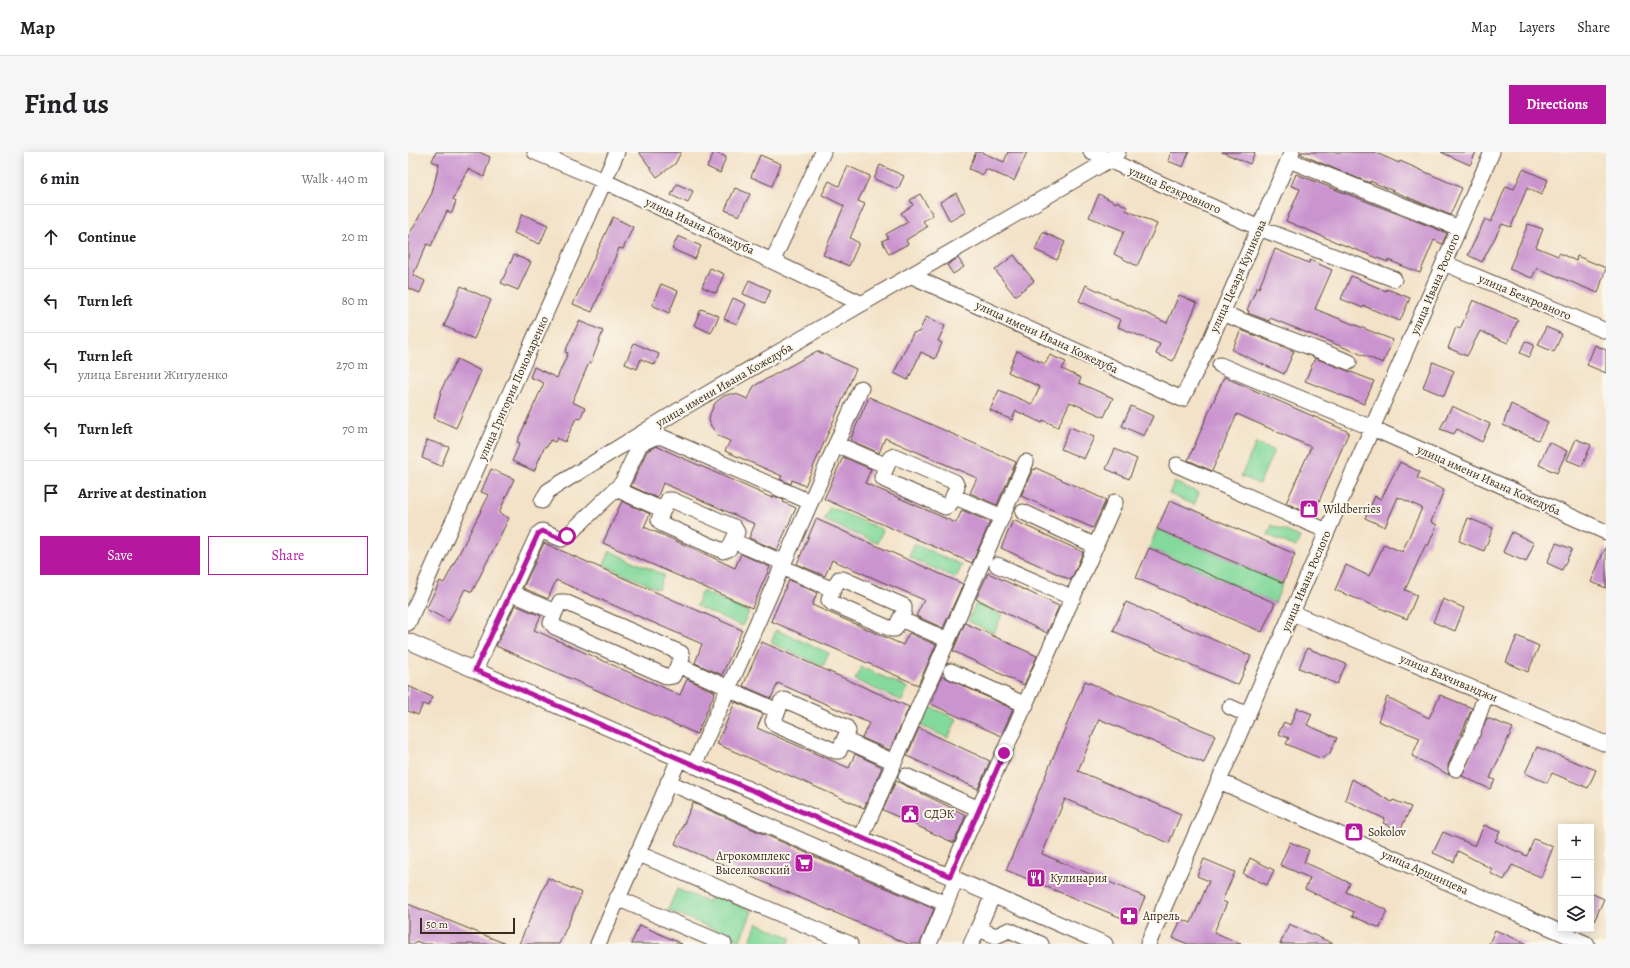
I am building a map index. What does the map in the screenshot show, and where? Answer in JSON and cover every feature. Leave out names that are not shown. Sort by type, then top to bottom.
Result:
[{"type":"street","name":"улица Ивана Кожедуба","points":[[535,152],[604,181],[774,260],[862,304]]},
{"type":"street","name":"улица Григория Пономаренко","points":[[408,623],[617,152]]},
{"type":"street","points":[[774,260],[823,152]]},
{"type":"street","name":"улица Безкровного","points":[[1091,152],[1114,156],[1259,228],[1394,279]]},
{"type":"street","name":"улица Ивана Рослого","points":[[1148,944],[1492,152]]},
{"type":"street","name":"улица имени Ивана Кожедуба","points":[[542,501],[548,491],[681,409],[912,276],[1114,156]]},
{"type":"street","points":[[1290,156],[1459,228]]},
{"type":"street","name":"улица Цезаря Куникова","points":[[1182,399],[1222,313],[1290,156]]},
{"type":"street","name":"улица Безкровного","points":[[1444,263],[1606,331]]},
{"type":"street","name":"улица имени Ивана Кожедуба","points":[[912,276],[1182,399]]},
{"type":"street","points":[[1222,313],[1349,362]]},
{"type":"street","name":"улица имени Ивана Кожедуба","points":[[1220,364],[1372,428],[1606,532]]},
{"type":"street","points":[[694,766],[861,388]]},
{"type":"street","points":[[475,670],[539,532],[544,531],[559,538],[565,538],[616,489],[624,478],[640,444],[655,437],[662,437],[726,458],[810,502]]},
{"type":"street","points":[[836,444],[887,466]]},
{"type":"street","points":[[894,456],[955,482],[957,487],[950,504],[946,507],[885,480],[882,477],[887,466],[890,458],[894,456]]},
{"type":"street","points":[[861,838],[1026,462]]},
{"type":"street","points":[[1177,465],[1328,531]]},
{"type":"street","points":[[616,489],[663,510]]},
{"type":"street","points":[[953,496],[1002,517]]},
{"type":"street","points":[[670,499],[734,527],[737,530],[728,551],[724,551],[660,523],[659,520],[663,510],[670,499]]},
{"type":"street","points":[[928,944],[946,904],[953,878],[979,809],[1115,502]]},
{"type":"street","points":[[1023,512],[1096,546]]},
{"type":"street","points":[[733,541],[833,590]]},
{"type":"street","points":[[998,565],[1073,598]]},
{"type":"street","points":[[839,579],[849,582],[904,606],[904,611],[900,619],[895,629],[891,629],[830,602],[833,590],[839,579]]},
{"type":"street","points":[[511,593],[555,612]]},
{"type":"street","points":[[560,602],[564,602],[681,653],[682,658],[678,665],[673,676],[668,677],[555,626],[551,623],[555,612],[560,602]]},
{"type":"street","name":"улица Бахчиванджи","points":[[1292,613],[1606,744]]},
{"type":"street","points":[[900,619],[948,640]]},
{"type":"street","points":[[408,641],[1105,944]]},
{"type":"street","points":[[678,665],[778,711]]},
{"type":"street","points":[[951,671],[1026,704]]},
{"type":"street","points":[[1456,769],[1473,731],[1486,694]]},
{"type":"street","points":[[785,700],[848,728],[841,748],[837,751],[774,724],[773,721],[778,711],[782,701],[785,700]]},
{"type":"street","points":[[1230,707],[1248,715]]},
{"type":"street","points":[[845,740],[894,762]]},
{"type":"street","points":[[598,944],[679,759]]},
{"type":"street","points":[[906,776],[979,809]]},
{"type":"street","name":"улица Аршинцева","points":[[1219,781],[1587,944]]},
{"type":"street","points":[[668,782],[946,904]]},
{"type":"street","points":[[637,853],[850,944]]},
{"type":"street","points":[[971,944],[992,895]]},
{"type":"street","points":[[618,898],[724,944]]},
{"type":"street","points":[[978,929],[996,936],[1009,930],[1041,944]]},
{"type":"green space","points":[[1256,443],[1274,451],[1259,484],[1241,476]]},
{"type":"green space","points":[[1174,482],[1199,493],[1194,505],[1169,494]]},
{"type":"green space","points":[[830,507],[883,530],[877,543],[824,520]]},
{"type":"green space","points":[[1272,525],[1300,537],[1296,547],[1268,535]]},
{"type":"green space","points":[[1157,529],[1283,583],[1275,603],[1149,548]]},
{"type":"green space","points":[[914,544],[962,565],[956,578],[909,557]]},
{"type":"green space","points":[[610,551],[664,575],[658,589],[604,565]]},
{"type":"green space","points":[[702,591],[749,612],[742,626],[696,606]]},
{"type":"green space","points":[[976,603],[1002,615],[994,633],[968,621]]},
{"type":"green space","points":[[776,630],[829,653],[823,666],[771,643]]},
{"type":"green space","points":[[861,667],[908,688],[902,701],[855,680]]},
{"type":"green space","points":[[930,707],[957,719],[948,738],[921,726]]},
{"type":"green space","points":[[677,889],[708,902],[711,894],[752,911],[740,940],[668,910]]},
{"type":"green space","points":[[757,923],[791,938],[788,944],[749,944]]},
{"type":"building","points":[[436,152],[479,152],[490,157],[484,177],[468,169],[453,199],[456,201],[452,213],[447,211],[431,246],[427,244],[413,275],[425,281],[420,293],[408,288],[408,237],[432,193],[439,164],[432,161]]},
{"type":"building","points":[[639,152],[681,152],[675,164],[657,177]]},
{"type":"building","points":[[714,152],[726,157],[720,173],[707,167]]},
{"type":"building","points":[[976,152],[981,152],[1004,162],[1008,152],[1027,152],[1014,181],[986,169],[983,175],[969,169]]},
{"type":"building","points":[[1171,152],[1189,152],[1183,167],[1168,161]]},
{"type":"building","points":[[1222,152],[1255,152],[1250,164]]},
{"type":"building","points":[[1301,152],[1374,152],[1399,163],[1400,161],[1462,188],[1450,215],[1370,181],[1370,183],[1337,170],[1301,154]]},
{"type":"building","points":[[1441,152],[1476,152],[1470,165]]},
{"type":"building","points":[[760,155],[781,164],[772,186],[751,177]]},
{"type":"building","points":[[880,165],[904,176],[898,189],[874,179]]},
{"type":"building","points":[[848,166],[870,176],[858,201],[865,204],[850,238],[859,243],[849,266],[823,255],[844,206],[822,195],[829,181],[839,186]]},
{"type":"building","points":[[1523,169],[1548,180],[1541,195],[1527,188],[1511,227],[1502,224],[1482,262],[1468,255],[1485,219],[1491,222],[1506,186],[1514,189]]},
{"type":"building","points":[[1296,174],[1447,233],[1442,244],[1434,240],[1420,273],[1336,242],[1286,221],[1300,189],[1291,186]]},
{"type":"building","points":[[677,184],[693,191],[688,203],[671,195]]},
{"type":"building","points":[[735,188],[750,194],[739,216],[725,210]]},
{"type":"building","points":[[956,193],[966,212],[950,221],[940,202]]},
{"type":"building","points":[[920,194],[933,215],[923,221],[927,227],[906,240],[908,244],[889,254],[882,241],[888,238],[886,234],[908,222],[901,213],[913,205],[910,200]]},
{"type":"building","points":[[1099,194],[1116,203],[1117,201],[1127,207],[1126,210],[1157,224],[1137,266],[1114,254],[1124,231],[1089,217]]},
{"type":"building","points":[[522,214],[548,225],[540,244],[514,233]]},
{"type":"building","points":[[613,217],[633,227],[623,249],[619,248],[592,312],[573,304]]},
{"type":"building","points":[[1528,224],[1543,229],[1536,247],[1558,256],[1559,253],[1576,261],[1577,256],[1606,268],[1598,293],[1537,268],[1532,278],[1509,269]]},
{"type":"building","points":[[1043,232],[1065,242],[1057,260],[1035,250]]},
{"type":"building","points":[[678,236],[701,246],[695,259],[672,249]]},
{"type":"building","points":[[1275,249],[1309,263],[1310,260],[1332,270],[1315,309],[1393,340],[1383,363],[1270,318],[1269,321],[1248,313],[1249,311],[1247,310],[1257,287],[1259,288]]},
{"type":"building","points":[[514,255],[531,262],[518,290],[501,283]]},
{"type":"building","points":[[1014,255],[1034,281],[1015,296],[995,270]]},
{"type":"building","points":[[958,258],[964,267],[953,274],[947,265]]},
{"type":"building","points":[[710,268],[724,274],[716,293],[702,287]]},
{"type":"building","points":[[1351,276],[1386,291],[1387,289],[1410,298],[1400,321],[1364,306],[1363,308],[1341,299]]},
{"type":"building","points":[[749,280],[771,290],[765,303],[743,294]]},
{"type":"building","points":[[661,284],[678,291],[669,313],[652,305]]},
{"type":"building","points":[[1086,285],[1167,323],[1179,295],[1197,303],[1173,361],[1156,354],[1160,344],[1118,327],[1121,320],[1079,301]]},
{"type":"building","points":[[461,286],[491,300],[474,339],[444,326]]},
{"type":"building","points":[[733,298],[746,304],[737,324],[724,319]]},
{"type":"building","points":[[1473,300],[1518,320],[1508,343],[1480,331],[1467,356],[1448,348],[1456,327],[1460,329]]},
{"type":"building","points":[[701,309],[719,316],[711,333],[694,325]]},
{"type":"building","points":[[926,317],[945,326],[938,341],[942,343],[935,359],[921,352],[908,380],[894,373],[913,333],[919,332]]},
{"type":"building","points":[[579,321],[603,331],[591,363],[589,363],[572,402],[585,408],[580,419],[576,418],[565,442],[557,438],[555,442],[550,440],[547,447],[545,446],[534,471],[512,461],[520,443],[517,442],[544,383],[530,377],[534,367],[557,378],[568,353],[565,352]]},
{"type":"building","points":[[1546,327],[1562,334],[1554,352],[1538,345]]},
{"type":"building","points":[[1241,330],[1294,351],[1284,374],[1232,350]]},
{"type":"building","points":[[1525,341],[1534,345],[1529,357],[1520,353]]},
{"type":"building","points":[[634,343],[659,354],[655,365],[641,359],[637,369],[625,364]]},
{"type":"building","points":[[1595,345],[1606,350],[1606,373],[1587,365]]},
{"type":"building","points":[[817,351],[856,369],[805,486],[792,480],[791,484],[780,479],[782,476],[725,451],[730,441],[718,436],[709,420],[715,403],[724,396],[730,394],[736,394],[748,399],[754,386]]},
{"type":"building","points":[[1017,351],[1045,364],[1050,355],[1066,362],[1062,369],[1081,378],[1079,383],[1113,398],[1104,417],[1070,402],[1058,427],[1043,420],[1042,423],[1016,411],[1012,420],[990,410],[999,390],[1032,404],[1040,387],[1008,372]]},
{"type":"building","points":[[1315,358],[1374,381],[1364,404],[1305,381]]},
{"type":"building","points":[[457,359],[481,371],[456,428],[434,418],[442,388]]},
{"type":"building","points":[[1433,362],[1454,371],[1444,396],[1423,387]]},
{"type":"building","points":[[1224,377],[1349,432],[1313,515],[1286,503],[1311,447],[1237,414],[1212,471],[1188,460]]},
{"type":"building","points":[[869,397],[1016,462],[997,505],[970,493],[977,478],[885,438],[879,453],[850,440]]},
{"type":"building","points":[[1511,404],[1548,422],[1538,440],[1503,425]]},
{"type":"building","points":[[1131,406],[1153,416],[1144,436],[1122,426]]},
{"type":"building","points":[[1452,406],[1490,424],[1482,442],[1457,429],[1454,434],[1440,429]]},
{"type":"building","points":[[1070,427],[1094,437],[1084,459],[1061,449]]},
{"type":"building","points":[[1576,439],[1591,445],[1582,466],[1567,460]]},
{"type":"building","points":[[427,440],[449,447],[441,466],[422,458]]},
{"type":"building","points":[[1549,442],[1567,451],[1557,473],[1539,465]]},
{"type":"building","points":[[656,446],[772,498],[773,496],[784,500],[783,502],[796,508],[777,550],[749,538],[755,524],[663,483],[657,498],[631,486],[647,451]]},
{"type":"building","points":[[1115,449],[1137,459],[1129,479],[1106,469]]},
{"type":"building","points":[[843,457],[871,469],[865,483],[956,523],[962,510],[990,522],[972,563],[824,499]]},
{"type":"building","points":[[1400,462],[1420,472],[1417,478],[1444,490],[1431,522],[1437,525],[1428,546],[1426,544],[1405,590],[1417,595],[1407,619],[1335,590],[1346,565],[1369,576],[1384,544],[1402,552],[1422,508],[1398,497],[1385,527],[1365,518],[1375,496],[1381,499]]},
{"type":"building","points":[[1036,468],[1106,500],[1093,528],[1021,496],[1033,469],[1035,470]]},
{"type":"building","points":[[491,469],[514,479],[499,513],[509,518],[472,592],[465,589],[449,621],[426,609],[440,581],[444,583],[489,495],[481,492]]},
{"type":"building","points":[[1170,500],[1295,554],[1283,583],[1157,529]]},
{"type":"building","points":[[622,501],[650,514],[644,527],[735,568],[741,554],[770,567],[752,608],[603,543]]},
{"type":"building","points":[[1468,518],[1493,528],[1484,551],[1459,541]]},
{"type":"building","points":[[816,519],[963,584],[943,628],[916,616],[924,600],[832,560],[825,576],[797,564]]},
{"type":"building","points":[[1013,520],[1083,552],[1071,580],[1001,548]]},
{"type":"building","points":[[1512,532],[1534,543],[1526,562],[1503,552]]},
{"type":"building","points":[[544,543],[742,630],[722,675],[695,663],[702,644],[556,580],[548,599],[523,588]]},
{"type":"building","points":[[1556,543],[1572,549],[1562,570],[1547,563]]},
{"type":"building","points":[[1606,546],[1606,588],[1591,582]]},
{"type":"building","points":[[1149,548],[1275,603],[1262,632],[1136,578]]},
{"type":"building","points":[[988,573],[1059,606],[1047,633],[976,599]]},
{"type":"building","points":[[789,580],[817,593],[812,605],[903,645],[909,633],[936,645],[918,685],[771,621]]},
{"type":"building","points":[[1443,599],[1464,608],[1455,631],[1433,622]]},
{"type":"building","points":[[1126,602],[1251,656],[1238,685],[1113,631]]},
{"type":"building","points":[[515,605],[541,616],[534,630],[680,695],[687,679],[715,692],[697,734],[496,646]]},
{"type":"building","points":[[965,623],[1037,656],[1024,685],[953,651]]},
{"type":"building","points":[[1517,636],[1539,646],[1528,672],[1506,662]]},
{"type":"building","points":[[762,642],[909,707],[890,750],[862,738],[869,723],[778,683],[771,698],[743,686]]},
{"type":"building","points":[[1307,648],[1346,664],[1337,684],[1299,668]]},
{"type":"building","points":[[942,676],[1013,709],[1001,736],[931,704]]},
{"type":"building","points":[[1085,681],[1215,735],[1204,763],[1099,719],[1078,771],[1181,814],[1169,843],[1065,799],[1042,854],[1145,897],[1134,923],[1006,870]]},
{"type":"building","points":[[408,686],[432,697],[428,706],[423,704],[418,715],[408,711]]},
{"type":"building","points":[[1440,695],[1472,708],[1448,765],[1449,775],[1412,756],[1420,738],[1378,721],[1387,697],[1429,718]]},
{"type":"building","points":[[735,702],[763,714],[757,728],[849,768],[855,754],[882,767],[864,808],[717,744]]},
{"type":"building","points":[[1297,708],[1312,714],[1307,725],[1337,738],[1330,753],[1323,758],[1286,744],[1289,738],[1278,734],[1284,722],[1290,725]]},
{"type":"building","points":[[1487,718],[1513,728],[1490,778],[1495,780],[1490,789],[1462,776]]},
{"type":"building","points":[[919,728],[990,761],[978,789],[907,756]]},
{"type":"building","points":[[1537,747],[1596,770],[1588,788],[1552,773],[1547,783],[1525,773]]},
{"type":"building","points":[[1352,779],[1392,802],[1393,800],[1411,807],[1400,831],[1383,823],[1385,819],[1345,800]]},
{"type":"building","points":[[896,781],[966,815],[954,843],[883,810]]},
{"type":"building","points":[[693,803],[934,909],[920,944],[908,944],[675,844]]},
{"type":"building","points":[[1484,825],[1500,832],[1495,841],[1527,856],[1534,839],[1553,847],[1541,877],[1512,865],[1504,880],[1490,873],[1492,869],[1458,851],[1454,862],[1433,853],[1443,832],[1475,846]]},
{"type":"building","points":[[1290,842],[1309,850],[1304,862],[1350,883],[1346,892],[1387,910],[1380,928],[1352,916],[1354,912],[1305,889],[1310,878],[1280,865]]},
{"type":"building","points":[[1250,858],[1274,870],[1267,885],[1243,874]]},
{"type":"building","points":[[1204,859],[1235,872],[1222,901],[1227,903],[1214,932],[1241,944],[1188,944],[1173,938],[1181,919],[1191,923],[1209,881],[1197,876]]},
{"type":"building","points":[[548,878],[582,893],[559,944],[519,944]]},
{"type":"building","points":[[1594,894],[1604,899],[1594,921]]},
{"type":"building","points":[[408,904],[506,944],[423,944],[416,941],[415,944],[408,944]]},
{"type":"building","points":[[1289,924],[1334,944],[1280,944]]},
{"type":"building","points":[[640,925],[682,944],[631,944]]},
{"type":"building","points":[[1495,930],[1528,944],[1489,944]]},
{"type":"place","name":"Wildberries","points":[[1309,509]]},
{"type":"place","name":"СДЭК","points":[[910,814]]},
{"type":"place","name":"Sokolov","points":[[1354,832]]},
{"type":"place","name":"Агрокомплекс Выселковский","points":[[804,863]]},
{"type":"place","name":"Кулинария","points":[[1036,878]]},
{"type":"place","name":"Апрель","points":[[1129,916]]},
{"type":"route","points":[[567,536],[562,539],[544,531],[539,532],[475,670],[950,876],[1004,753]]}]
